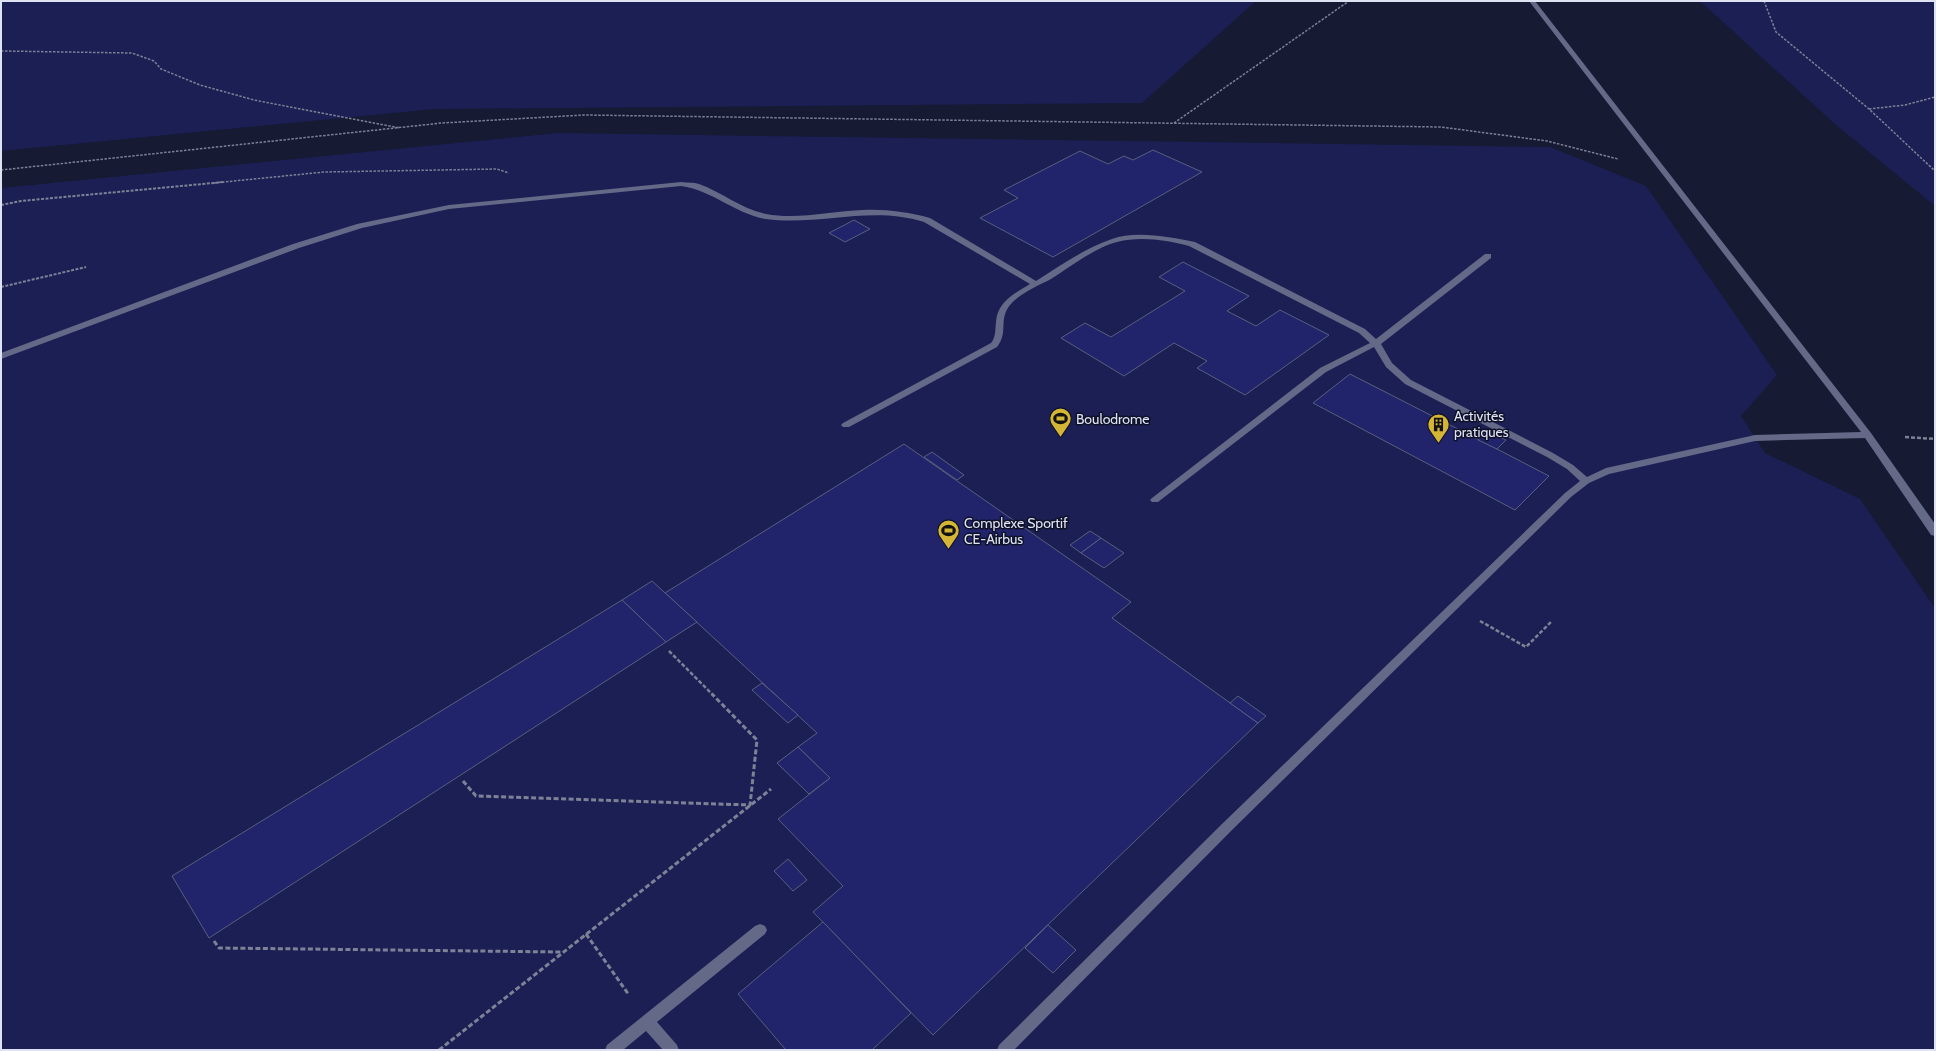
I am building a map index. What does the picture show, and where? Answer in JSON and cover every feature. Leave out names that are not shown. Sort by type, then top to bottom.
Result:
[{"type":"street","points":[[1532,1],[1868,435],[1935,532]]},
{"type":"street","points":[[1,356],[296,246],[360,226],[449,206],[681,184],[697,186],[741,209],[764,216],[787,219],[863,212],[890,212],[911,215],[927,220],[1036,284]]},
{"type":"street","points":[[846,425],[994,345],[999,339],[999,317],[1004,307],[1012,298],[1095,249],[1115,240],[1143,237],[1170,238],[1192,244],[1362,331],[1376,343],[1388,365],[1408,382],[1550,455],[1570,467],[1586,481]]},
{"type":"street","points":[[1155,500],[1323,370],[1376,343],[1488,256]]},
{"type":"street","points":[[1004,1050],[1228,826],[1568,495],[1586,481],[1606,471],[1755,438],[1868,435]]},
{"type":"street","points":[[612,1050],[760,930]]},
{"type":"street","points":[[647,1021],[672,1050]]},
{"type":"path","points":[[1173,123],[1349,1]]},
{"type":"path","points":[[1764,1],[1776,32],[1869,109],[1935,172]]},
{"type":"path","points":[[1,51],[132,53],[154,61],[162,69],[200,85],[254,100],[405,128]]},
{"type":"path","points":[[1869,109],[1905,106],[1935,98]]},
{"type":"path","points":[[1,170],[442,123],[584,115],[1441,127],[1547,141],[1620,160]]},
{"type":"path","points":[[1,205],[21,200],[324,172],[497,169],[507,171],[513,176],[513,200]]},
{"type":"path","points":[[1,287],[86,267]]},
{"type":"path","points":[[1454,606],[1526,647],[1552,621]]},
{"type":"path","points":[[669,651],[757,740],[750,805]]},
{"type":"path","points":[[463,781],[476,796],[750,805]]},
{"type":"path","points":[[439,1050],[770,789]]},
{"type":"path","points":[[586,934],[647,1021]]},
{"type":"path","points":[[214,941],[219,948],[562,952]]},
{"type":"shaded area","points":[[1,1],[1256,1],[1142,103],[435,109],[1,151]]},
{"type":"shaded area","points":[[1700,1],[1935,1],[1935,206],[1836,125]]},
{"type":"shaded area","name":"Complexe Sportif CE-Airbus","points":[[558,133],[1550,147],[1646,186],[1777,375],[1741,416],[1765,453],[1860,499],[1935,608],[1935,1050],[1,1050],[1,188]]},
{"type":"building","points":[[1153,150],[1202,172],[1053,257],[980,218],[1018,198],[1004,190],[1080,151],[1108,164],[1124,156],[1133,160]]},
{"type":"building","points":[[854,220],[870,229],[845,242],[829,233]]},
{"type":"building","points":[[1183,262],[1249,296],[1227,311],[1256,326],[1280,310],[1329,335],[1245,395],[1197,368],[1207,361],[1174,343],[1124,376],[1061,338],[1085,323],[1111,337],[1185,291],[1159,277]]},
{"type":"building","name":"Activités pratiques","points":[[1350,374],[1549,476],[1515,510],[1313,403]]},
{"type":"building","points":[[1487,431],[1506,440],[1497,449],[1478,440]]},
{"type":"building","points":[[904,444],[1131,602],[1112,618],[1258,723],[933,1035],[813,912],[843,886],[778,819],[830,778],[798,747],[817,733],[665,593]]},
{"type":"building","points":[[932,452],[964,475],[957,480],[924,457]]},
{"type":"building","points":[[1090,531],[1101,538],[1081,553],[1070,545]]},
{"type":"building","points":[[1101,538],[1124,553],[1104,568],[1081,553]]},
{"type":"building","points":[[652,581],[697,622],[666,642],[622,600]]},
{"type":"building","points":[[622,600],[666,642],[209,938],[172,876]]},
{"type":"building","points":[[762,683],[798,715],[788,723],[752,690]]},
{"type":"building","points":[[1238,696],[1266,716],[1258,723],[1230,703]]},
{"type":"building","points":[[798,747],[830,778],[809,794],[777,763]]},
{"type":"building","points":[[788,859],[807,880],[793,891],[774,871]]},
{"type":"building","points":[[823,922],[911,1013],[872,1050],[786,1050],[738,994]]},
{"type":"building","points":[[1048,925],[1076,950],[1053,973],[1025,948]]},
{"type":"place","name":"Boulodrome","points":[[1060,438]]},
{"type":"place","name":"Activités pratiques","points":[[1439,444]]},
{"type":"place","name":"Complexe Sportif CE-Airbus","points":[[948,550]]}]
